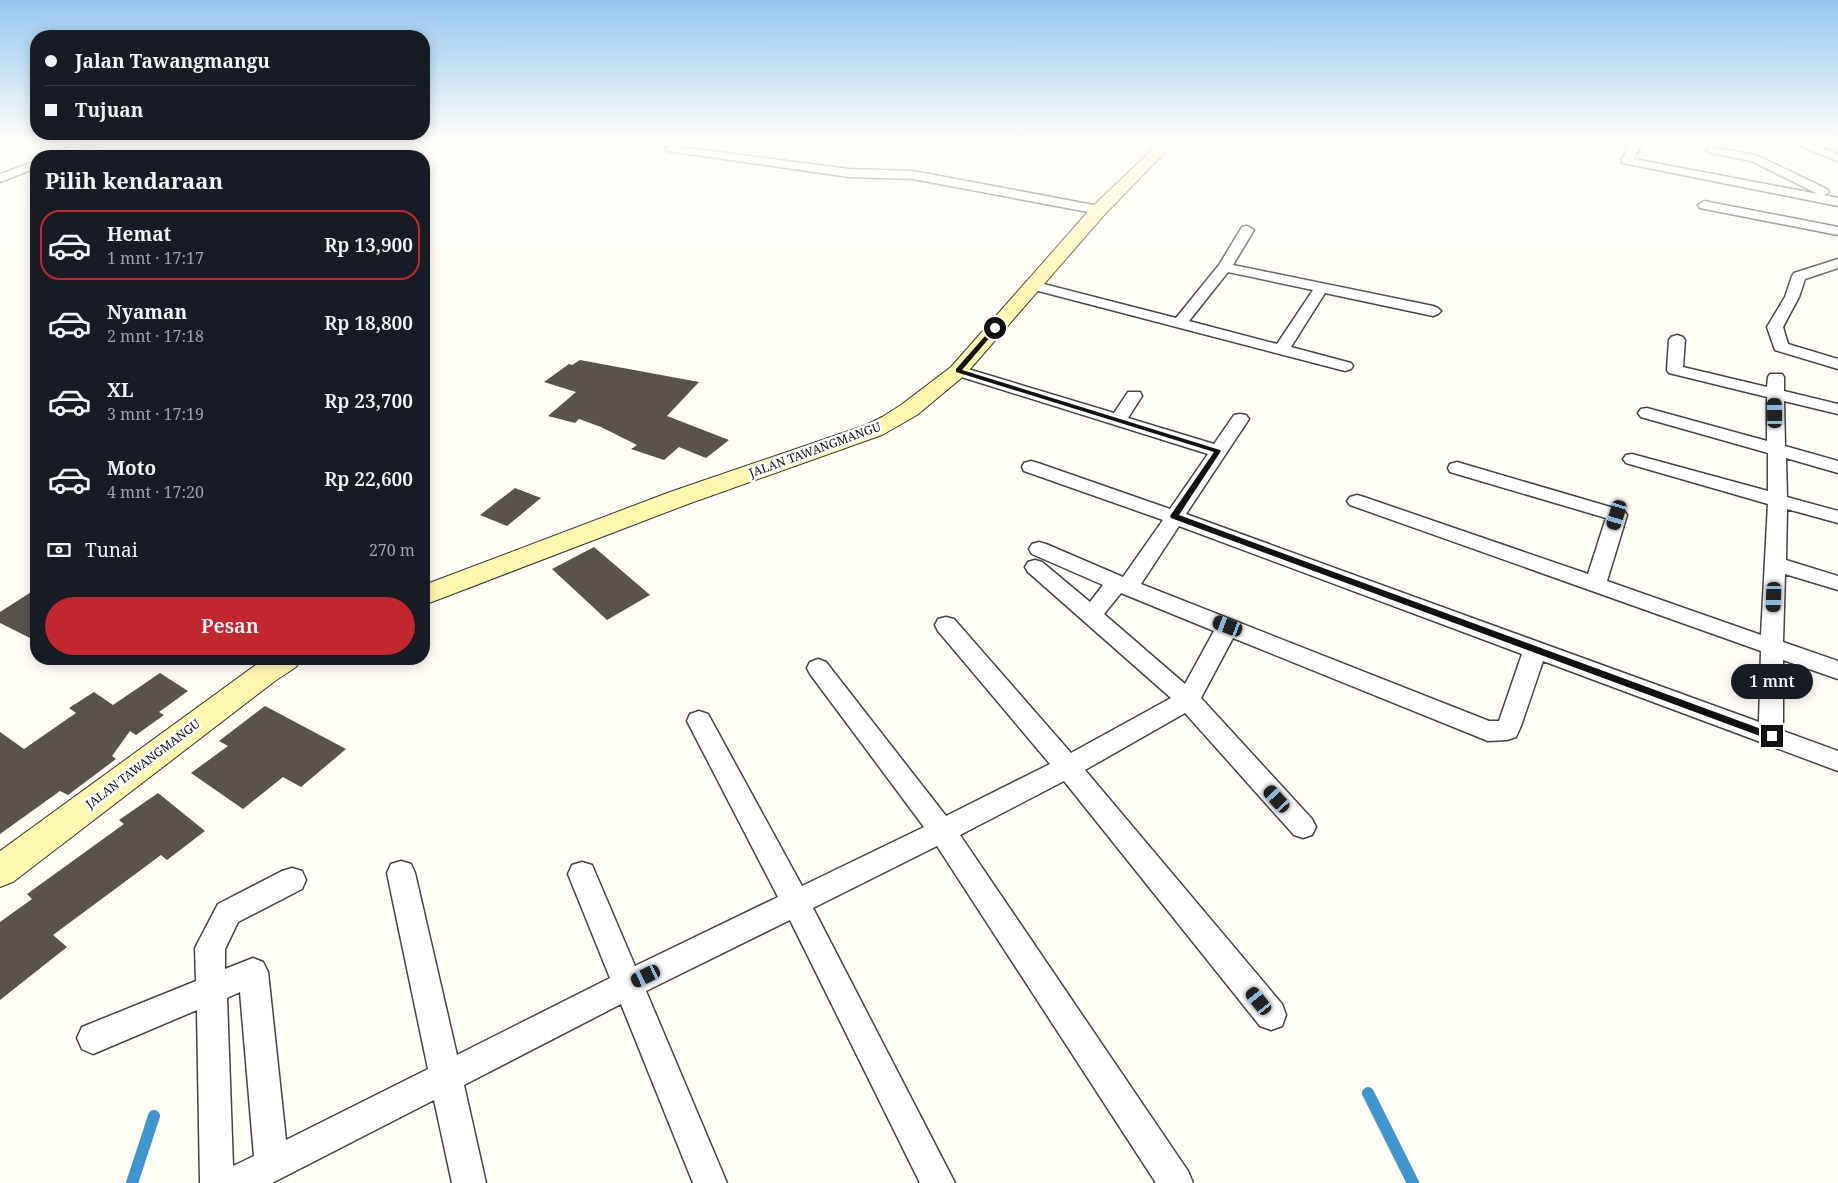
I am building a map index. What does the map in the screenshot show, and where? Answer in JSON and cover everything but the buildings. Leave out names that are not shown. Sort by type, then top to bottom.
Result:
[{"type":"main road","name":"JALAN TAWANGMANGU","points":[[430,593],[679,498],[874,430],[909,410],[958,370],[1113,196]]},
{"type":"main road","name":"JALAN TAWANGMANGU","points":[[0,871],[277,665]]},
{"type":"street","points":[[1026,196],[1099,210]]},
{"type":"street","points":[[1826,196],[1838,200]]},
{"type":"street","points":[[1704,205],[1838,231]]},
{"type":"street","points":[[1180,322],[1225,267],[1248,230]]},
{"type":"street","points":[[1838,263],[1799,276],[1792,297],[1775,327],[1781,347],[1838,364]]},
{"type":"street","points":[[1225,267],[1433,310]]},
{"type":"street","points":[[1032,285],[1345,366]]},
{"type":"street","points":[[1282,349],[1321,288]]},
{"type":"street","points":[[1677,340],[1676,370],[1775,386],[1838,409]]},
{"type":"street","points":[[958,370],[1218,451]]},
{"type":"street","points":[[1772,736],[1772,647],[1778,500],[1775,386]]},
{"type":"street","points":[[1118,420],[1134,396]]},
{"type":"street","points":[[1647,413],[1838,467]]},
{"type":"street","points":[[1091,615],[1122,585],[1174,516],[1240,419]]},
{"type":"street","points":[[1632,459],[1838,518]]},
{"type":"street","points":[[1031,467],[1174,516],[1838,761]]},
{"type":"street","points":[[1458,468],[1617,515],[1595,586]]},
{"type":"street","points":[[1357,501],[1838,670]]},
{"type":"street","points":[[1303,827],[1188,700],[1091,615],[1037,558],[1122,585],[1488,732],[1507,730],[1535,650]]},
{"type":"street","points":[[1776,564],[1838,583]]},
{"type":"street","points":[[946,625],[1068,766],[1271,1016]]},
{"type":"street","points":[[93,1038],[253,972],[256,1176],[629,984],[942,831],[1068,766],[1188,700],[1228,626]]},
{"type":"street","points":[[818,668],[942,831],[1176,1183]]},
{"type":"street","points":[[699,721],[796,903],[938,1183]]},
{"type":"street","points":[[402,873],[469,1183]]},
{"type":"street","points":[[582,874],[710,1183]]},
{"type":"street","points":[[217,1183],[210,948],[228,913],[292,880]]},
{"type":"waterway","points":[[1368,1093],[1413,1183]]},
{"type":"waterway","points":[[132,1183],[154,1116]]},
{"type":"route","points":[[995,328],[958,370],[1218,451],[1174,516],[1772,736]]}]
